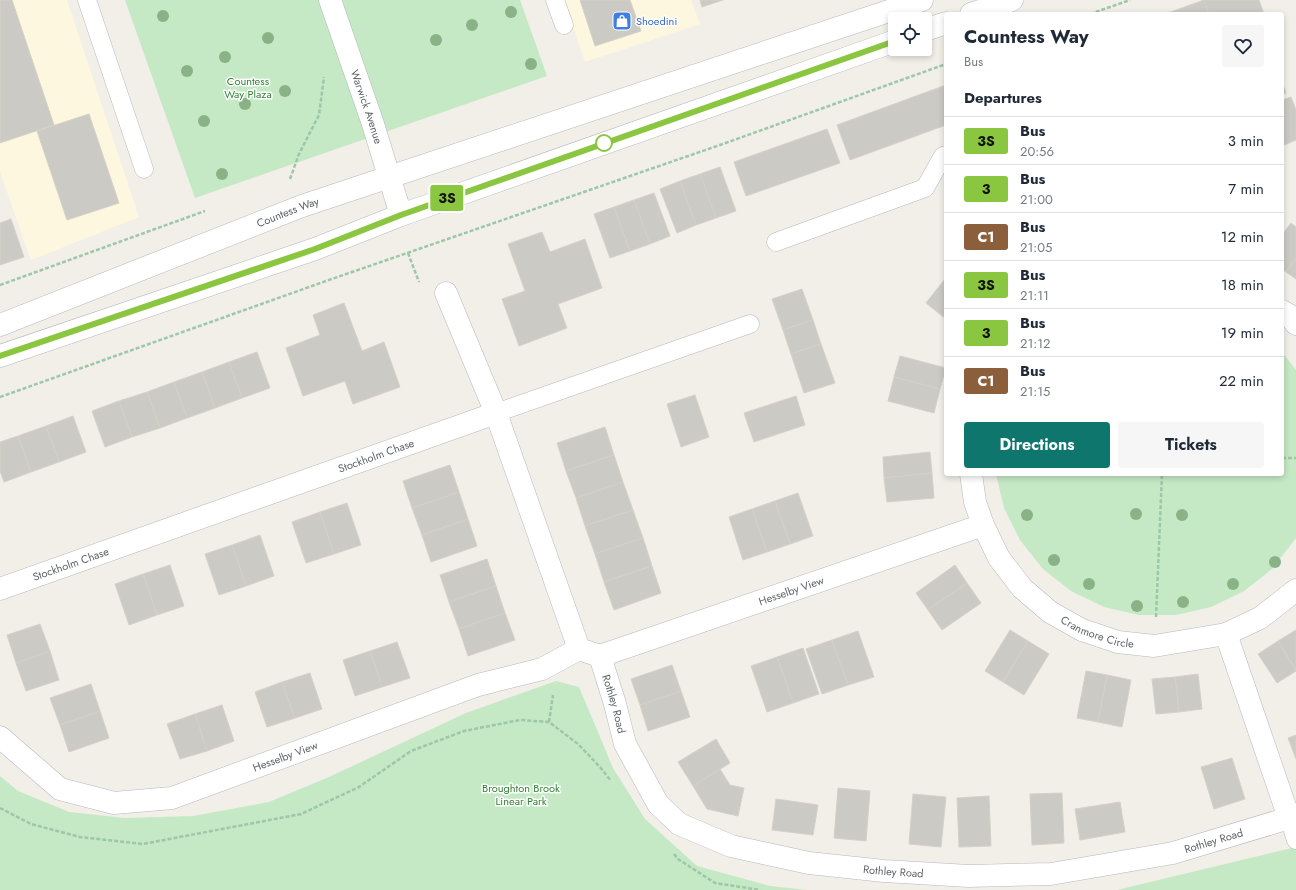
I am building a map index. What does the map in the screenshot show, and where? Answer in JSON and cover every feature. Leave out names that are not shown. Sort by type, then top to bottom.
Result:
[{"type":"street","name":"Warwick Avenue","points":[[330,0],[372,121],[401,215]]},
{"type":"street","name":"Countess Way","points":[[0,325],[302,206],[922,0]]},
{"type":"street","points":[[978,12],[1005,4]]},
{"type":"street","points":[[932,28],[944,24]]},
{"type":"street","points":[[0,356],[315,249],[401,215],[888,43]]},
{"type":"street","points":[[446,293],[496,413],[579,649],[600,656]]},
{"type":"street","points":[[1284,312],[1296,324]]},
{"type":"street","name":"Stockholm Chase","points":[[0,589],[496,413]]},
{"type":"street","name":"Cranmore Circle","points":[[971,476],[975,502],[983,525],[999,558],[1022,588],[1050,612],[1082,630],[1118,642],[1154,646],[1226,634],[1260,618],[1296,590]]},
{"type":"street","name":"Hesselby View","points":[[600,656],[983,525]]},
{"type":"street","points":[[1226,634],[1292,816]]},
{"type":"street","name":"Hesselby View","points":[[0,736],[60,790],[114,803],[172,798],[478,685],[542,669],[579,649]]},
{"type":"street","name":"Rothley Road","points":[[600,656],[616,704],[625,744],[658,804],[679,824],[731,846],[809,863],[884,871],[969,876],[1051,874],[1173,853],[1292,816]]},
{"type":"lane","points":[[87,0],[144,169]]},
{"type":"lane","points":[[555,0],[564,25]]},
{"type":"lane","points":[[776,242],[925,188],[944,156]]},
{"type":"lane","points":[[496,413],[750,324]]},
{"type":"lane","points":[[1292,816],[1296,840]]},
{"type":"path","points":[[1096,12],[1130,0]]},
{"type":"path","points":[[0,397],[326,281],[720,145],[944,65]]},
{"type":"path","points":[[302,206],[290,181],[299,154],[319,115],[325,78],[322,71]]},
{"type":"path","points":[[315,249],[326,281]]},
{"type":"path","points":[[1284,458],[1296,458]]},
{"type":"path","points":[[1154,646],[1162,476]]},
{"type":"path","points":[[0,808],[31,824],[80,837],[143,844],[301,814],[358,787],[411,751],[464,731],[520,720],[549,722],[578,744],[600,767],[614,786]]},
{"type":"path","points":[[673,854],[678,859],[715,883],[760,890]]},
{"type":"shaded area","points":[[0,0],[67,0],[139,217],[31,260],[0,172]]},
{"type":"shaded area","points":[[564,0],[691,0],[700,24],[585,62]]},
{"type":"green space","name":"Countess Way Plaza","points":[[125,0],[520,0],[547,76],[195,198]]},
{"type":"green space","points":[[1284,355],[1296,370],[1296,538],[1272,569],[1244,591],[1211,607],[1176,615],[1139,615],[1104,607],[1071,591],[1043,569],[1020,540],[1004,508],[996,476],[1284,476]]},
{"type":"green space","name":"Broughton Brook Linear Park","points":[[556,681],[579,687],[613,768],[645,819],[697,866],[770,886],[807,890],[0,890],[0,776],[18,791],[69,812],[125,818],[193,816],[269,802],[329,777],[466,713]]},
{"type":"green space","points":[[1296,847],[1296,890],[1117,890]]},
{"type":"building","points":[[0,0],[12,0],[54,125],[0,143]]},
{"type":"building","points":[[580,0],[630,0],[641,31],[595,46]]},
{"type":"building","points":[[700,0],[723,0],[702,7]]},
{"type":"building","points":[[1204,0],[1208,12],[1171,12]]},
{"type":"building","points":[[1204,0],[1259,0],[1263,12],[1208,12]]},
{"type":"building","points":[[944,86],[944,126],[850,160],[837,125]]},
{"type":"building","points":[[1291,97],[1296,110],[1296,140],[1284,145],[1284,99]]},
{"type":"building","points":[[89,114],[119,203],[67,220],[37,131]]},
{"type":"building","points":[[827,129],[840,163],[746,196],[734,162]]},
{"type":"building","points":[[720,167],[736,211],[716,218],[700,174]]},
{"type":"building","points":[[700,174],[716,218],[696,225],[680,181]]},
{"type":"building","points":[[680,181],[696,225],[677,233],[660,189]]},
{"type":"building","points":[[654,193],[670,236],[650,244],[634,200]]},
{"type":"building","points":[[634,200],[650,244],[630,251],[614,207]]},
{"type":"building","points":[[614,207],[630,251],[610,258],[594,214]]},
{"type":"building","points":[[11,219],[24,257],[0,265],[0,223]]},
{"type":"building","points":[[1291,223],[1296,227],[1296,258],[1286,272],[1284,270],[1284,232]]},
{"type":"building","points":[[542,232],[550,252],[585,239],[602,288],[558,304],[567,328],[519,346],[502,299],[525,291],[508,244]]},
{"type":"building","points":[[1296,258],[1296,279],[1286,272]]},
{"type":"building","points":[[941,284],[944,286],[944,317],[926,303]]},
{"type":"building","points":[[802,289],[813,320],[783,330],[772,299]]},
{"type":"building","points":[[344,303],[362,351],[384,342],[400,387],[353,404],[345,381],[303,396],[286,348],[320,335],[313,315]]},
{"type":"building","points":[[813,320],[821,344],[791,354],[783,330]]},
{"type":"building","points":[[821,344],[835,383],[804,393],[791,354]]},
{"type":"building","points":[[257,352],[270,388],[242,398],[229,362]]},
{"type":"building","points":[[900,356],[944,367],[944,375],[940,389],[894,377]]},
{"type":"building","points":[[229,362],[242,398],[215,408],[202,372]]},
{"type":"building","points":[[202,372],[215,408],[187,418],[174,382]]},
{"type":"building","points":[[894,377],[940,389],[934,413],[888,401]]},
{"type":"building","points":[[174,382],[187,418],[160,428],[147,392]]},
{"type":"building","points":[[147,392],[160,428],[132,437],[119,401]]},
{"type":"building","points":[[695,395],[709,437],[681,447],[667,404]]},
{"type":"building","points":[[796,396],[805,425],[754,442],[744,413]]},
{"type":"building","points":[[119,401],[132,437],[105,447],[92,411]]},
{"type":"building","points":[[73,416],[86,452],[59,462],[46,426]]},
{"type":"building","points":[[46,426],[59,462],[31,472],[18,436]]},
{"type":"building","points":[[605,427],[614,455],[566,471],[557,443]]},
{"type":"building","points":[[18,436],[31,472],[4,482],[0,471],[0,442]]},
{"type":"building","points":[[930,452],[932,473],[884,478],[883,457]]},
{"type":"building","points":[[614,455],[623,482],[576,498],[566,471]]},
{"type":"building","points":[[450,465],[459,492],[412,508],[403,481]]},
{"type":"building","points":[[932,473],[934,498],[887,502],[884,478]]},
{"type":"building","points":[[623,482],[633,510],[585,526],[576,498]]},
{"type":"building","points":[[459,492],[468,519],[422,535],[412,508]]},
{"type":"building","points":[[798,493],[813,536],[790,544],[775,501]]},
{"type":"building","points":[[775,501],[790,544],[767,552],[752,509]]},
{"type":"building","points":[[347,503],[361,545],[334,554],[320,512]]},
{"type":"building","points":[[752,509],[767,552],[743,560],[729,517]]},
{"type":"building","points":[[633,510],[643,538],[595,554],[585,526]]},
{"type":"building","points":[[320,512],[334,554],[306,563],[292,522]]},
{"type":"building","points":[[468,519],[477,546],[431,562],[422,535]]},
{"type":"building","points":[[260,535],[274,576],[246,586],[232,545]]},
{"type":"building","points":[[643,538],[652,566],[604,582],[595,554]]},
{"type":"building","points":[[232,545],[246,586],[219,595],[205,554]]},
{"type":"building","points":[[487,559],[496,586],[449,602],[440,575]]},
{"type":"building","points":[[170,565],[184,606],[157,615],[143,574]]},
{"type":"building","points":[[955,565],[967,583],[928,610],[916,593]]},
{"type":"building","points":[[652,566],[661,593],[614,610],[604,582]]},
{"type":"building","points":[[143,574],[157,615],[129,625],[115,584]]},
{"type":"building","points":[[967,583],[981,603],[942,630],[928,610]]},
{"type":"building","points":[[496,586],[505,613],[459,629],[449,602]]},
{"type":"building","points":[[505,613],[515,640],[468,656],[459,629]]},
{"type":"building","points":[[40,624],[50,651],[16,663],[7,635]]},
{"type":"building","points":[[1010,630],[1028,641],[1003,682],[985,671]]},
{"type":"building","points":[[1296,630],[1296,670],[1278,641]]},
{"type":"building","points":[[858,631],[874,677],[848,685],[832,640]]},
{"type":"building","points":[[832,640],[848,685],[822,694],[806,649]]},
{"type":"building","points":[[1028,641],[1049,654],[1024,695],[1003,682]]},
{"type":"building","points":[[1278,641],[1296,671],[1277,683],[1258,654]]},
{"type":"building","points":[[397,642],[410,678],[382,687],[370,651]]},
{"type":"building","points":[[803,648],[819,694],[793,703],[777,657]]},
{"type":"building","points":[[50,651],[59,680],[26,691],[16,663]]},
{"type":"building","points":[[370,651],[382,687],[355,696],[343,660]]},
{"type":"building","points":[[777,657],[793,703],[767,712],[751,666]]},
{"type":"building","points":[[672,665],[681,691],[640,705],[631,679]]},
{"type":"building","points":[[1086,671],[1107,675],[1098,722],[1077,718]]},
{"type":"building","points":[[310,673],[322,709],[295,718],[282,682]]},
{"type":"building","points":[[1198,674],[1202,709],[1179,712],[1175,677]]},
{"type":"building","points":[[1107,675],[1131,680],[1122,727],[1098,722]]},
{"type":"building","points":[[1175,677],[1179,712],[1156,714],[1152,679]]},
{"type":"building","points":[[282,682],[295,718],[267,727],[255,692]]},
{"type":"building","points":[[91,684],[100,711],[60,725],[50,698]]},
{"type":"building","points":[[681,691],[690,717],[648,731],[640,705]]},
{"type":"building","points":[[222,705],[234,741],[207,751],[195,714]]},
{"type":"building","points":[[100,711],[109,738],[69,752],[60,725]]},
{"type":"building","points":[[195,714],[207,751],[180,759],[167,724]]},
{"type":"building","points":[[1296,735],[1296,759],[1288,738]]},
{"type":"building","points":[[716,739],[730,763],[693,786],[678,762]]},
{"type":"building","points":[[1232,758],[1245,799],[1214,809],[1201,767]]},
{"type":"building","points":[[720,769],[730,785],[744,788],[738,816],[707,809],[693,786]]},
{"type":"building","points":[[838,788],[870,791],[866,841],[834,838]]},
{"type":"building","points":[[1062,793],[1064,843],[1032,845],[1030,794]]},
{"type":"building","points":[[913,794],[946,797],[941,847],[909,844]]},
{"type":"building","points":[[989,796],[991,846],[959,847],[957,798]]},
{"type":"building","points":[[776,799],[818,805],[813,835],[772,830]]},
{"type":"building","points":[[1120,802],[1125,832],[1080,840],[1075,809]]},
{"type":"bus line","name":"3S","points":[[0,356],[315,249],[401,215],[888,43]]},
{"type":"place","name":"Shoedini","points":[[622,21]]}]
